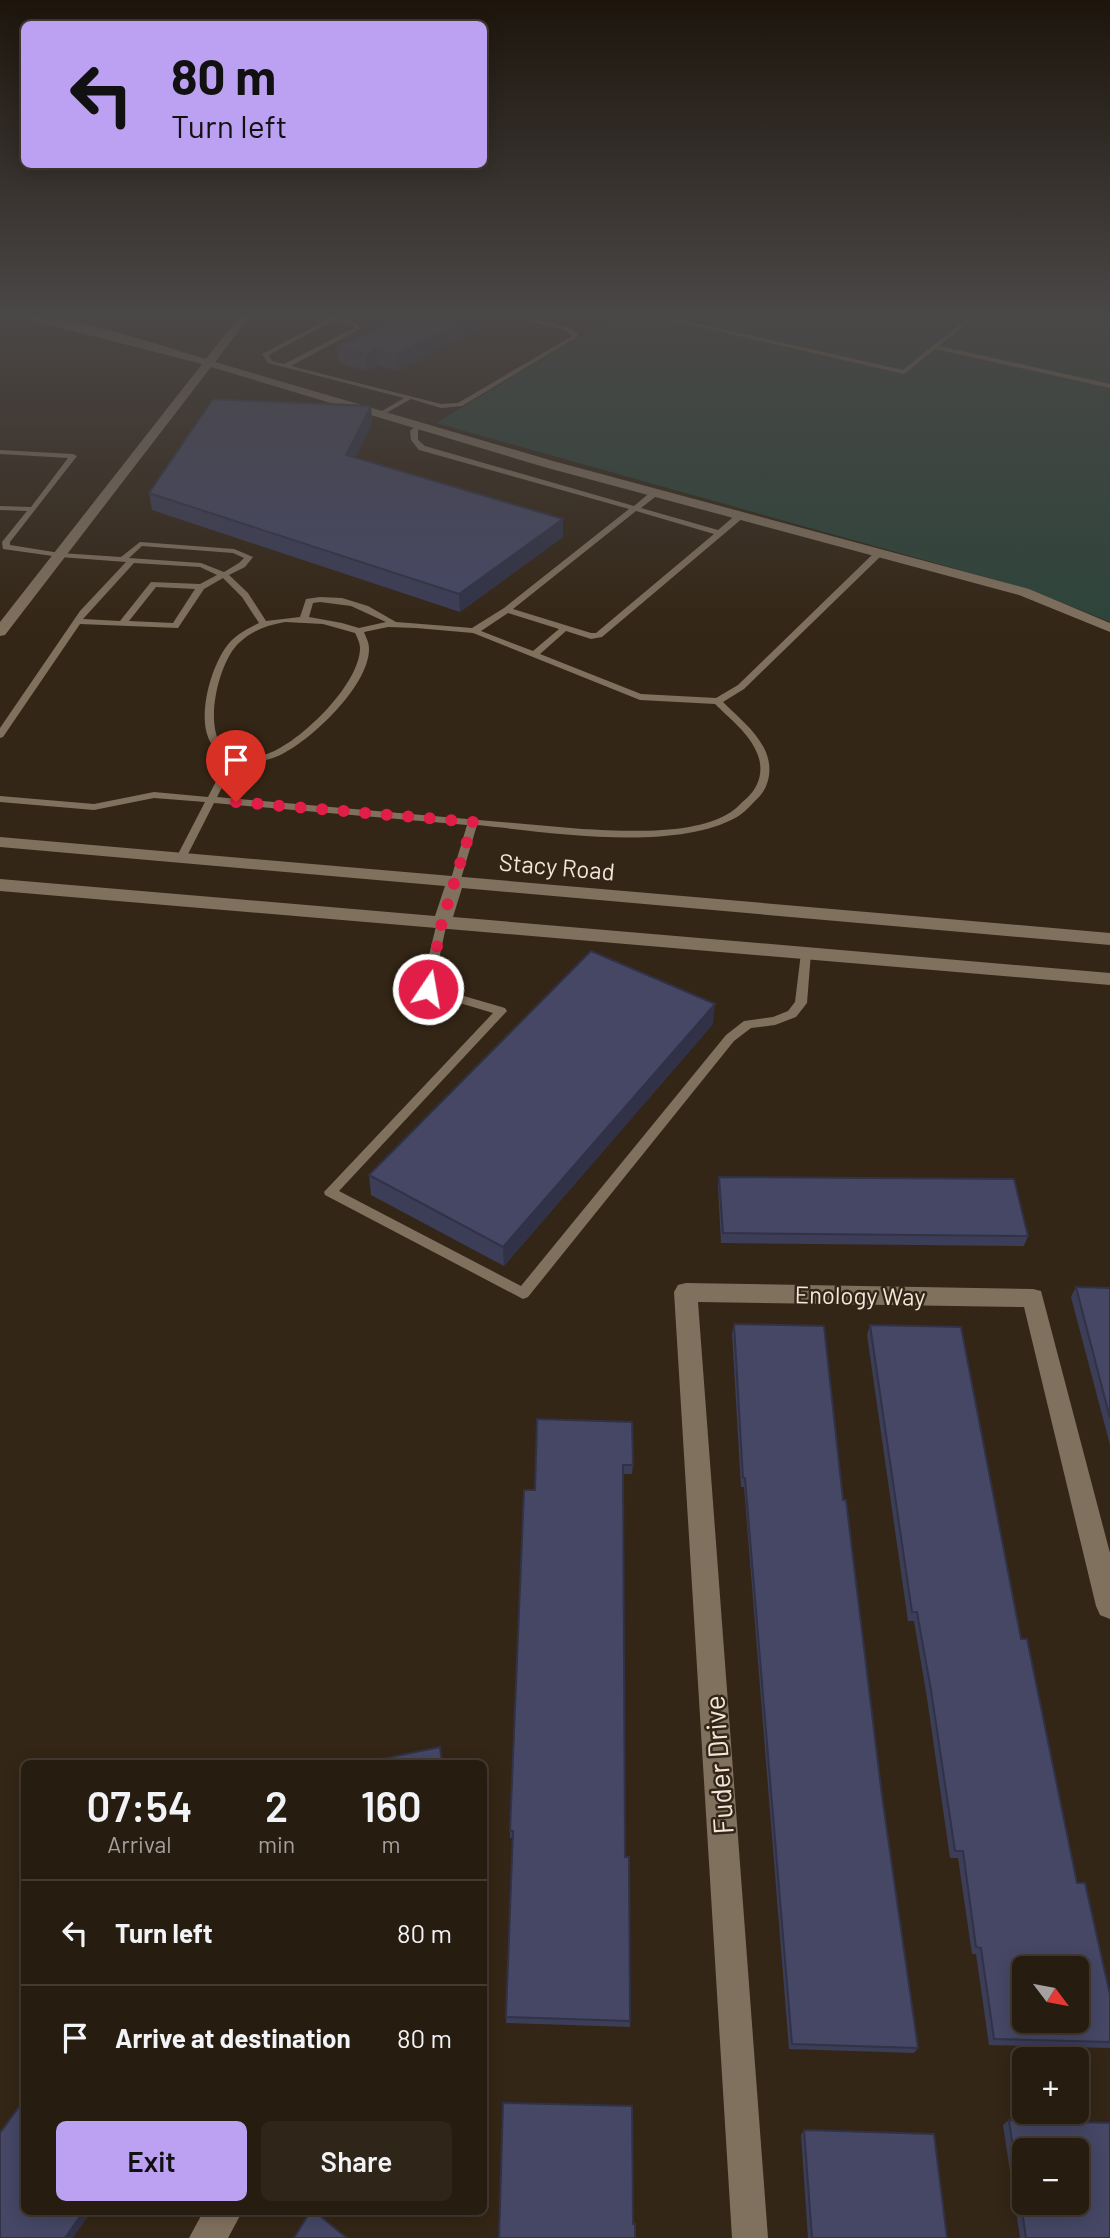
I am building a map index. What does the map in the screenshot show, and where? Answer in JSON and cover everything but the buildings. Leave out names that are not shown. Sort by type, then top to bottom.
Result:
[{"type":"street","points":[[0,632],[164,420]]},
{"type":"street","points":[[398,420],[1024,592],[1110,628]]},
{"type":"street","name":"Stacy Road","points":[[0,842],[1110,939]]},
{"type":"street","points":[[442,922],[455,882]]},
{"type":"street","points":[[0,885],[1110,979]]},
{"type":"street","name":"Enology Way","points":[[687,1292],[1033,1298],[1110,1606]]},
{"type":"street","name":"Fuder Drive","points":[[687,1292],[750,2238]]},
{"type":"street","points":[[207,2238],[222,2215]]},
{"type":"lane","points":[[418,426],[414,431],[415,440],[422,448],[720,533]]},
{"type":"lane","points":[[0,452],[73,456],[6,542],[6,547],[60,555],[201,565],[224,574],[241,587],[264,625]]},
{"type":"lane","points":[[474,631],[507,610],[656,492]]},
{"type":"lane","points":[[0,508],[33,509]]},
{"type":"lane","points":[[507,610],[591,636],[599,635],[741,515]]},
{"type":"lane","points":[[0,735],[78,621],[140,544],[247,554],[249,557],[242,565],[201,587],[175,626],[78,621]]},
{"type":"lane","points":[[359,631],[366,647],[363,659],[334,707],[296,742],[276,754],[252,760],[232,759],[216,749],[209,730],[218,667],[230,646],[264,625],[304,618],[341,624],[359,631],[375,625],[429,624],[474,631],[640,698],[718,701],[741,687],[879,553]]},
{"type":"lane","points":[[123,623],[154,584],[201,587]]},
{"type":"lane","points":[[304,618],[309,601],[323,599],[366,608],[394,624]]},
{"type":"lane","points":[[535,654],[565,628]]},
{"type":"lane","points":[[0,799],[94,807],[153,795],[473,822],[668,834],[700,829],[728,819],[750,804],[762,786],[764,758],[755,743],[718,701]]},
{"type":"lane","points":[[181,858],[232,759]]},
{"type":"lane","points":[[455,882],[473,822]]},
{"type":"lane","points":[[442,922],[428,989],[501,1011],[330,1192],[523,1293],[730,1038],[748,1024],[775,1021],[792,1014],[802,1003],[806,953]]},
{"type":"green space","points":[[440,420],[1110,420],[1110,622],[1028,589],[436,423]]},
{"type":"route","points":[[236,802],[473,822],[442,922],[428,989]]}]
